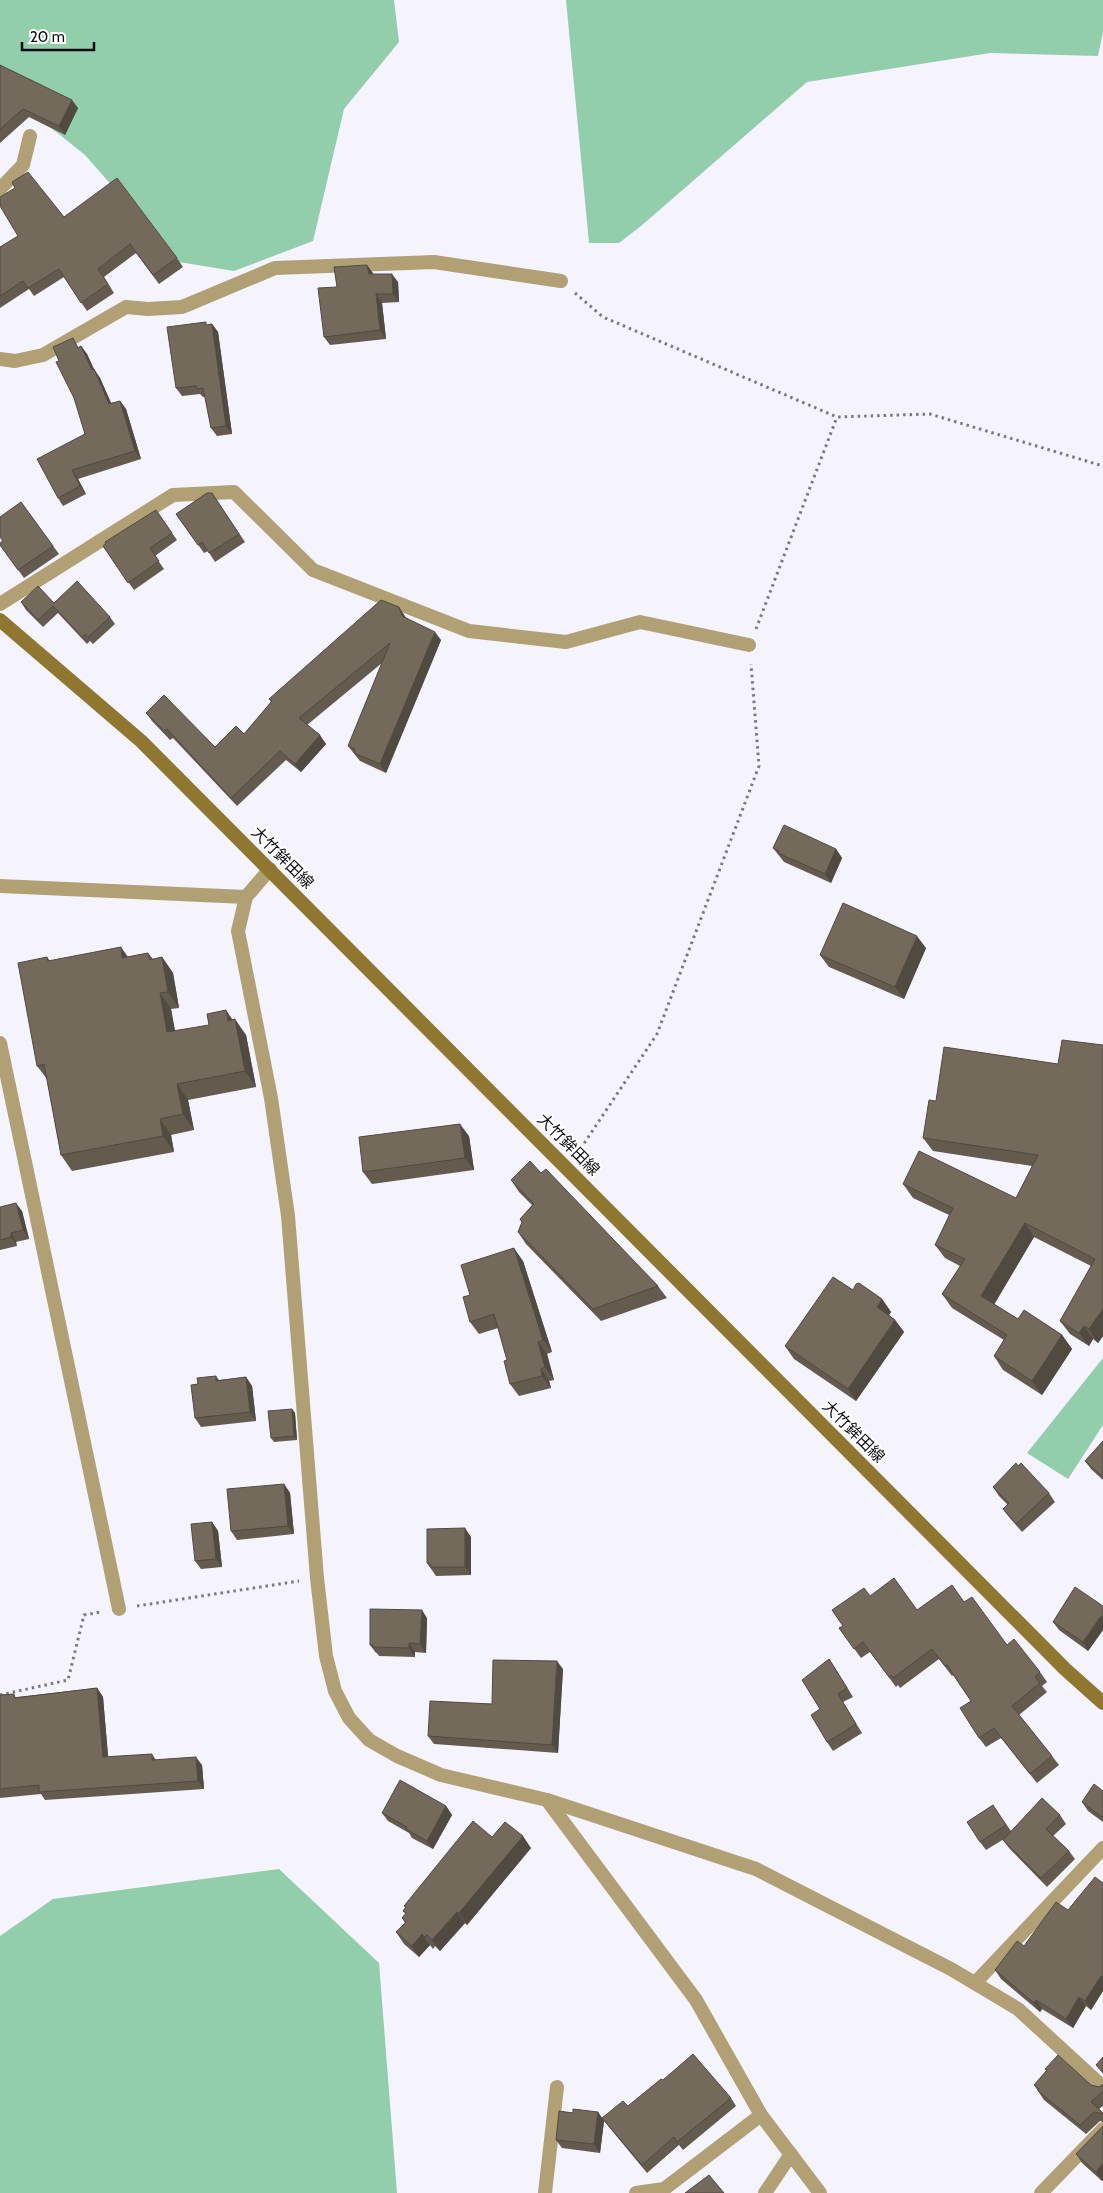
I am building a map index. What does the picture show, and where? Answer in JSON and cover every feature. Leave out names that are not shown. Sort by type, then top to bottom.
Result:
[{"type":"main road","name":"大竹鉾田線","points":[[0,620],[141,741],[1065,1669],[1103,1703]]},
{"type":"street","points":[[0,189],[23,166],[30,136]]},
{"type":"street","points":[[0,359],[15,361],[43,355],[126,307],[148,309],[182,307],[275,268],[434,262],[561,281]]},
{"type":"street","points":[[2,598],[173,495],[234,492],[313,570],[468,631],[566,642],[640,622],[749,645]]},
{"type":"street","points":[[270,869],[246,897],[238,931],[271,1098],[288,1216],[317,1578],[326,1656],[335,1691],[349,1718],[369,1740],[397,1756],[441,1775],[547,1800],[756,1869],[975,1983],[1018,2009],[1103,2087]]},
{"type":"street","points":[[1,888],[246,897]]},
{"type":"street","points":[[0,1043],[119,1609]]},
{"type":"street","points":[[547,1800],[696,2000],[762,2115],[820,2193]]},
{"type":"street","points":[[975,1983],[1103,1848]]},
{"type":"street","points":[[545,2193],[557,2087]]},
{"type":"street","points":[[636,2193],[664,2189],[762,2115]]},
{"type":"street","points":[[1041,2193],[1103,2129]]},
{"type":"street","points":[[766,2193],[791,2154]]},
{"type":"path","points":[[561,281],[603,316],[836,417],[930,414],[1103,466]]},
{"type":"path","points":[[568,1168],[657,1034],[759,766],[749,645],[836,417]]},
{"type":"path","points":[[0,1694],[68,1680],[84,1614],[317,1578]]},
{"type":"green space","points":[[0,0],[394,0],[399,42],[344,109],[313,241],[234,271],[179,262],[85,155],[0,87]]},
{"type":"green space","points":[[566,0],[1103,0],[1103,32],[1098,56],[990,53],[807,82],[619,243],[589,243]]},
{"type":"green space","points":[[1103,1358],[1103,1425],[1068,1479],[1027,1453]]},
{"type":"green space","points":[[279,1869],[379,1963],[397,2193],[0,2193],[0,1936],[53,1899]]},
{"type":"building","points":[[0,65],[72,100],[59,126],[23,109],[0,129]]},
{"type":"building","points":[[28,172],[64,217],[117,178],[177,258],[153,275],[130,244],[98,269],[108,284],[81,303],[59,269],[28,288],[23,281],[0,296],[0,247],[18,236],[0,206],[0,197],[15,188],[12,182]]},
{"type":"building","points":[[367,265],[369,274],[392,274],[393,294],[376,294],[380,330],[324,337],[318,288],[337,287],[334,267]]},
{"type":"building","points":[[206,322],[206,325],[212,324],[226,426],[211,428],[203,388],[197,389],[196,386],[176,388],[167,327]]},
{"type":"building","points":[[73,338],[78,348],[81,346],[92,370],[94,369],[109,404],[120,401],[135,451],[72,470],[80,486],[58,498],[37,459],[85,434],[74,398],[56,362],[59,361],[53,347]]},
{"type":"building","points":[[207,493],[212,493],[239,534],[209,553],[202,542],[198,545],[176,514]]},
{"type":"building","points":[[21,502],[53,546],[18,570],[0,545],[3,541],[0,537],[0,517]]},
{"type":"building","points":[[156,510],[172,533],[150,548],[159,561],[128,583],[103,546],[106,544],[105,542]]},
{"type":"building","points":[[77,581],[110,617],[88,637],[85,634],[82,637],[53,606],[38,620],[21,602],[38,586],[54,603]]},
{"type":"building","points":[[381,600],[399,607],[402,616],[435,632],[380,764],[354,753],[355,749],[348,746],[390,643],[299,718],[320,735],[295,764],[280,751],[231,798],[167,729],[164,731],[146,713],[164,695],[215,747],[236,726],[244,734],[272,701],[269,699]]},
{"type":"building","points":[[784,825],[836,849],[825,874],[778,853],[779,851],[773,848]]},
{"type":"building","points":[[843,903],[917,936],[895,987],[820,955]]},
{"type":"building","points":[[121,947],[122,958],[148,953],[150,960],[162,957],[168,992],[160,993],[167,1032],[209,1025],[207,1014],[226,1010],[228,1021],[235,1019],[245,1071],[177,1084],[183,1114],[160,1119],[163,1136],[61,1155],[44,1064],[37,1066],[18,963],[47,957],[48,961]]},
{"type":"building","points":[[1062,1040],[1103,1045],[1103,1309],[1089,1329],[1084,1326],[1079,1333],[1060,1321],[1095,1259],[1025,1223],[981,1296],[1018,1319],[1024,1310],[1062,1335],[1032,1381],[994,1356],[1007,1335],[942,1294],[965,1259],[935,1245],[953,1208],[903,1184],[919,1151],[1016,1198],[1038,1155],[923,1138],[929,1100],[936,1101],[944,1047],[1058,1064]]},
{"type":"building","points":[[460,1124],[465,1158],[363,1172],[359,1137]]},
{"type":"building","points":[[530,1161],[541,1173],[546,1169],[658,1286],[593,1309],[518,1232],[522,1222],[520,1219],[534,1204],[511,1180]]},
{"type":"building","points":[[16,1203],[23,1230],[11,1233],[11,1237],[0,1240],[0,1207]]},
{"type":"building","points":[[514,1248],[543,1340],[538,1342],[545,1367],[541,1369],[542,1376],[510,1384],[504,1361],[507,1360],[494,1314],[470,1322],[463,1297],[470,1295],[461,1265]]},
{"type":"building","points":[[833,1277],[853,1290],[856,1284],[859,1283],[882,1299],[877,1307],[895,1320],[848,1389],[785,1346]]},
{"type":"building","points":[[216,1376],[216,1381],[246,1377],[250,1412],[195,1418],[191,1385],[198,1384],[197,1378]]},
{"type":"building","points":[[292,1409],[294,1436],[271,1438],[268,1411]]},
{"type":"building","points":[[1103,1441],[1103,1477],[1085,1461]]},
{"type":"building","points":[[1016,1463],[1018,1466],[1021,1463],[1049,1493],[1016,1524],[1003,1509],[1009,1503],[993,1487]]},
{"type":"building","points":[[284,1484],[288,1526],[231,1531],[227,1489]]},
{"type":"building","points":[[212,1522],[216,1559],[195,1561],[191,1524]]},
{"type":"building","points":[[465,1528],[465,1567],[430,1567],[430,1564],[427,1563],[427,1529]]},
{"type":"building","points":[[894,1578],[917,1610],[952,1585],[964,1602],[972,1597],[1007,1645],[1014,1639],[1040,1672],[1035,1677],[1040,1683],[1012,1706],[1052,1756],[1030,1774],[994,1728],[979,1738],[960,1708],[971,1701],[947,1665],[945,1666],[932,1649],[893,1678],[891,1675],[889,1677],[863,1642],[854,1649],[839,1628],[843,1626],[832,1610],[864,1588],[870,1596]]},
{"type":"building","points":[[1075,1587],[1103,1606],[1103,1618],[1101,1616],[1083,1642],[1053,1622]]},
{"type":"building","points":[[370,1609],[422,1610],[420,1644],[409,1643],[409,1648],[373,1647],[373,1645],[370,1645]]},
{"type":"building","points":[[829,1659],[847,1688],[838,1694],[856,1724],[827,1742],[811,1715],[820,1709],[802,1680]]},
{"type":"building","points":[[493,1660],[557,1661],[552,1745],[428,1736],[430,1701],[492,1704]]},
{"type":"building","points":[[97,1688],[103,1757],[152,1754],[152,1760],[196,1757],[198,1781],[39,1792],[39,1785],[0,1789],[0,1695],[14,1694],[15,1698]]},
{"type":"building","points":[[400,1780],[446,1806],[427,1841],[382,1813]]},
{"type":"building","points":[[1094,1784],[1103,1791],[1102,1817],[1082,1802]]},
{"type":"building","points":[[1042,1798],[1060,1815],[1046,1829],[1069,1851],[1041,1878],[1003,1840]]},
{"type":"building","points":[[993,1805],[1006,1825],[980,1842],[967,1822]]},
{"type":"building","points":[[473,1821],[492,1837],[505,1822],[523,1836],[459,1913],[457,1912],[432,1940],[427,1935],[425,1937],[422,1934],[412,1946],[396,1932],[406,1922],[402,1918],[406,1913],[403,1911],[406,1907],[404,1906]]},
{"type":"building","points":[[1095,1877],[1103,1883],[1103,1977],[1101,1976],[1085,2001],[1079,1997],[1066,2019],[1036,2000],[1034,2003],[995,1970],[1017,1941],[1024,1946],[1056,1902],[1068,1910]]},
{"type":"building","points":[[693,2054],[731,2098],[677,2142],[674,2137],[642,2165],[602,2118],[623,2101],[628,2106],[661,2079],[663,2080]]},
{"type":"building","points":[[1058,2055],[1091,2085],[1099,2087],[1103,2084],[1103,2091],[1091,2102],[1103,2114],[1094,2112],[1080,2125],[1038,2091],[1039,2089],[1034,2085]]},
{"type":"building","points":[[1103,2057],[1103,2073],[1096,2065]]},
{"type":"building","points":[[573,2109],[598,2112],[594,2144],[556,2140],[559,2111],[573,2113]]},
{"type":"building","points":[[1103,2126],[1103,2163],[1096,2172],[1076,2154]]},
{"type":"building","points":[[709,2175],[724,2193],[685,2193]]}]
